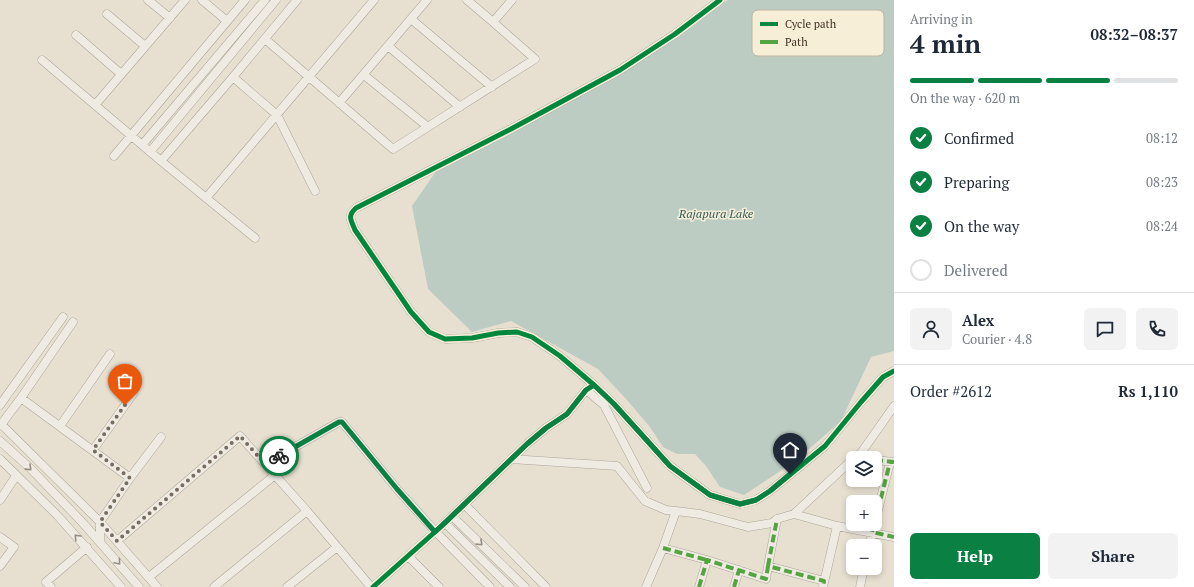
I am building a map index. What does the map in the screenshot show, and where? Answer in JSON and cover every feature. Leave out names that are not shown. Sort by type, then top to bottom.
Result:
[{"type":"street","points":[[148,0],[170,18]]},
{"type":"street","points":[[95,105],[185,0]]},
{"type":"street","points":[[202,0],[227,21]]},
{"type":"street","points":[[114,156],[245,0]]},
{"type":"street","points":[[142,145],[265,0]]},
{"type":"street","points":[[150,152],[276,0]]},
{"type":"street","points":[[160,161],[297,0]]},
{"type":"street","points":[[206,198],[374,0]]},
{"type":"street","points":[[340,103],[427,0]]},
{"type":"street","points":[[264,39],[393,149],[535,59],[467,0]]},
{"type":"street","points":[[493,22],[512,0]]},
{"type":"street","points":[[720,0],[675,34],[620,70],[511,129],[356,208],[351,213],[350,219],[355,230],[411,312],[429,332],[445,339],[472,338],[498,333],[516,332],[532,337],[560,356],[594,385],[614,404],[670,466],[710,495],[740,504],[756,500],[770,491],[825,446],[883,377],[894,371]]},
{"type":"street","points":[[107,14],[145,46]]},
{"type":"street","points":[[411,19],[492,87]]},
{"type":"street","points":[[76,35],[121,74]]},
{"type":"street","points":[[388,46],[460,107]]},
{"type":"street","points":[[42,60],[160,161],[255,238]]},
{"type":"street","points":[[364,75],[428,127]]},
{"type":"street","points":[[233,77],[277,115],[314,191]]},
{"type":"street","points":[[0,405],[63,317]]},
{"type":"street","points":[[73,322],[21,398],[0,424],[100,522],[157,587]]},
{"type":"street","points":[[60,426],[110,354]]},
{"type":"street","points":[[117,541],[240,436],[372,587],[445,523],[511,459],[546,428],[567,414],[586,390],[594,385]]},
{"type":"street","points":[[586,390],[604,405],[647,488]]},
{"type":"street","points":[[93,450],[133,394]]},
{"type":"street","points":[[21,398],[130,478]]},
{"type":"street","points":[[861,451],[894,406]]},
{"type":"street","points":[[265,464],[339,422],[342,422],[397,489],[435,532],[490,587]]},
{"type":"street","points":[[100,541],[100,522],[130,478],[161,437]]},
{"type":"street","points":[[0,441],[30,468],[82,522],[139,587]]},
{"type":"street","points":[[511,459],[617,466],[645,501],[666,510],[700,514],[748,527],[772,523],[777,519],[794,514],[846,466]]},
{"type":"street","points":[[0,460],[57,515],[121,587]]},
{"type":"street","points":[[882,461],[892,462],[882,498]]},
{"type":"street","points":[[149,577],[275,475]]},
{"type":"street","points":[[0,500],[16,476]]},
{"type":"street","points":[[464,504],[546,587]]},
{"type":"street","points":[[214,587],[307,511]]},
{"type":"street","points":[[646,587],[663,548],[676,511]]},
{"type":"street","points":[[794,514],[836,526],[846,526]]},
{"type":"street","points":[[452,516],[525,587]]},
{"type":"street","points":[[663,548],[766,579],[777,519]]},
{"type":"street","points":[[82,522],[100,522]]},
{"type":"street","points":[[445,523],[510,587]]},
{"type":"street","points":[[768,566],[824,584],[836,526]]},
{"type":"street","points":[[882,530],[894,537]]},
{"type":"street","points":[[0,537],[14,547],[0,566]]},
{"type":"street","points":[[51,587],[46,582],[87,547]]},
{"type":"street","points":[[287,587],[337,547]]},
{"type":"street","points":[[408,556],[439,587]]},
{"type":"street","points":[[699,587],[707,560]]},
{"type":"street","points":[[734,587],[739,570]]},
{"type":"street","points":[[860,587],[863,575]]},
{"type":"water","name":"Rajapura Lake","points":[[728,0],[894,0],[894,351],[871,357],[841,421],[794,462],[744,495],[720,487],[706,466],[695,454],[677,454],[663,447],[650,427],[598,369],[511,321],[472,332],[428,289],[412,206],[443,161],[537,115]]},
{"type":"marked path","points":[[882,461],[894,462]]},
{"type":"marked path","points":[[882,495],[890,462]]},
{"type":"marked path","points":[[768,566],[777,519]]},
{"type":"marked path","points":[[872,531],[894,537]]},
{"type":"marked path","points":[[663,548],[707,560]]},
{"type":"marked path","points":[[699,587],[707,560],[766,579],[768,566],[824,581],[823,587]]},
{"type":"marked path","points":[[734,587],[739,570]]},
{"type":"cycle path","points":[[594,385],[560,356],[532,337],[517,332],[498,333],[472,338],[445,339],[429,332],[411,312],[355,230],[351,221],[351,213],[356,208],[511,129],[620,70],[675,34],[720,0]]},
{"type":"cycle path","points":[[373,587],[445,523],[527,444],[546,428],[567,414],[586,390],[594,385],[614,404],[670,466],[710,495],[740,504],[756,500],[770,491],[825,446],[883,377],[894,371]]},
{"type":"way so far","points":[[125,405],[93,450],[130,478],[100,522],[117,541],[240,436],[265,464],[279,456]]},
{"type":"route","points":[[279,456],[339,422],[342,422],[397,489],[435,532],[527,444],[546,428],[567,414],[586,390],[594,385],[614,404],[670,466],[710,495],[740,504],[756,500],[770,491],[790,474]]}]
